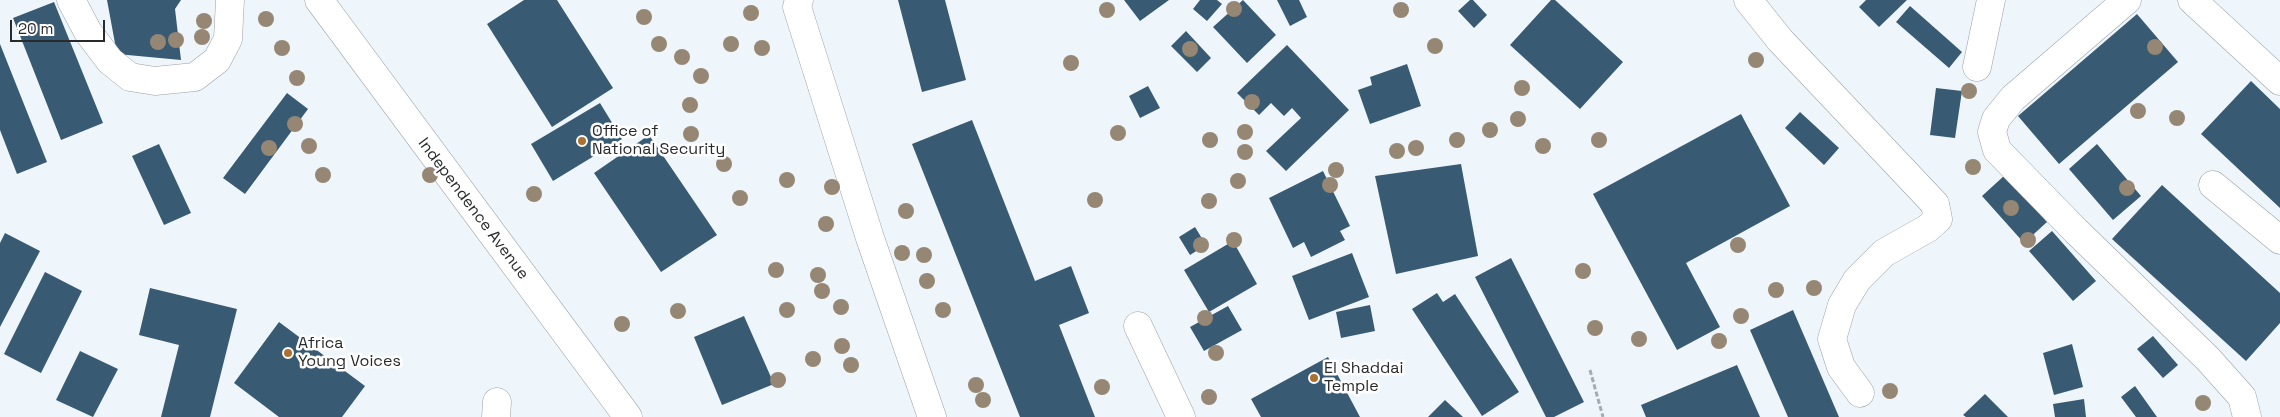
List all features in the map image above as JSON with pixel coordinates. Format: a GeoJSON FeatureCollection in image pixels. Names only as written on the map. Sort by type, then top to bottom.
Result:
{"type":"FeatureCollection","features":[{"type":"Feature","properties":{"kind":"street"},"geometry":{"type":"LineString","coordinates":[[70,0],[88,32],[110,60],[130,76],[155,81],[195,77],[217,60],[228,39],[230,0]]}},
{"type":"Feature","properties":{"kind":"street","name":"Independence Avenue"},"geometry":{"type":"LineString","coordinates":[[319,0],[628,417]]}},
{"type":"Feature","properties":{"kind":"street"},"geometry":{"type":"LineString","coordinates":[[799,0],[797,8],[870,238],[932,417]]}},
{"type":"Feature","properties":{"kind":"street"},"geometry":{"type":"LineString","coordinates":[[1748,0],[1780,40],[1934,204],[1938,219],[1928,228],[1884,253],[1857,280],[1842,305],[1832,339],[1841,367],[1860,393]]}},
{"type":"Feature","properties":{"kind":"street"},"geometry":{"type":"LineString","coordinates":[[1977,66],[1991,0]]}},
{"type":"Feature","properties":{"kind":"street"},"geometry":{"type":"LineString","coordinates":[[2127,0],[2013,98],[1996,119],[1992,132],[1997,150],[2076,231],[2208,359],[2242,397],[2247,417]]}},
{"type":"Feature","properties":{"kind":"street"},"geometry":{"type":"LineString","coordinates":[[2192,0],[2280,81]]}},
{"type":"Feature","properties":{"kind":"street"},"geometry":{"type":"LineString","coordinates":[[2213,184],[2280,240]]}},
{"type":"Feature","properties":{"kind":"street"},"geometry":{"type":"LineString","coordinates":[[1138,326],[1181,417]]}},
{"type":"Feature","properties":{"kind":"path"},"geometry":{"type":"LineString","coordinates":[[1590,370],[1603,417]]}},
{"type":"Feature","properties":{"kind":"building"},"geometry":{"type":"Polygon","coordinates":[[[107,0],[181,0],[175,9],[181,60],[117,54],[107,0]]]}},
{"type":"Feature","properties":{"kind":"building"},"geometry":{"type":"Polygon","coordinates":[[[524,0],[557,0],[613,88],[552,127],[487,24],[524,0]]]}},
{"type":"Feature","properties":{"kind":"building"},"geometry":{"type":"Polygon","coordinates":[[[898,0],[945,0],[966,80],[922,92],[898,0]]]}},
{"type":"Feature","properties":{"kind":"building"},"geometry":{"type":"Polygon","coordinates":[[[1124,0],[1169,0],[1140,21],[1124,0]]]}},
{"type":"Feature","properties":{"kind":"building"},"geometry":{"type":"Polygon","coordinates":[[[1200,0],[1217,0],[1222,4],[1207,21],[1193,9],[1200,0]]]}},
{"type":"Feature","properties":{"kind":"building"},"geometry":{"type":"Polygon","coordinates":[[[1243,0],[1276,35],[1247,63],[1213,27],[1243,0]]]}},
{"type":"Feature","properties":{"kind":"building"},"geometry":{"type":"Polygon","coordinates":[[[1277,0],[1299,0],[1307,17],[1290,26],[1277,0]]]}},
{"type":"Feature","properties":{"kind":"building"},"geometry":{"type":"Polygon","coordinates":[[[1470,0],[1473,0],[1487,15],[1474,28],[1458,11],[1470,0]]]}},
{"type":"Feature","properties":{"kind":"building"},"geometry":{"type":"Polygon","coordinates":[[[1551,0],[1555,0],[1623,62],[1580,109],[1510,45],[1551,0]]]}},
{"type":"Feature","properties":{"kind":"building"},"geometry":{"type":"Polygon","coordinates":[[[1866,0],[1907,0],[1879,27],[1859,7],[1866,0]]]}},
{"type":"Feature","properties":{"kind":"building"},"geometry":{"type":"Polygon","coordinates":[[[54,2],[103,123],[61,140],[13,18],[54,2]]]}},
{"type":"Feature","properties":{"kind":"building"},"geometry":{"type":"Polygon","coordinates":[[[1910,6],[1962,52],[1949,68],[1896,22],[1910,6]]]}},
{"type":"Feature","properties":{"kind":"building"},"geometry":{"type":"Polygon","coordinates":[[[2137,14],[2178,62],[2059,164],[2018,116],[2137,14]]]}},
{"type":"Feature","properties":{"kind":"building"},"geometry":{"type":"Polygon","coordinates":[[[1186,31],[1211,58],[1197,72],[1171,46],[1186,31]]]}},
{"type":"Feature","properties":{"kind":"building"},"geometry":{"type":"Polygon","coordinates":[[[0,44],[47,162],[17,174],[0,130],[0,44]]]}},
{"type":"Feature","properties":{"kind":"building"},"geometry":{"type":"Polygon","coordinates":[[[1287,45],[1349,110],[1286,171],[1266,151],[1301,118],[1292,108],[1284,116],[1271,103],[1259,115],[1237,93],[1287,45]]]}},
{"type":"Feature","properties":{"kind":"building"},"geometry":{"type":"Polygon","coordinates":[[[1407,64],[1421,106],[1370,124],[1358,90],[1372,85],[1370,77],[1407,64]]]}},
{"type":"Feature","properties":{"kind":"building"},"geometry":{"type":"Polygon","coordinates":[[[2251,81],[2280,109],[2280,208],[2201,134],[2251,81]]]}},
{"type":"Feature","properties":{"kind":"building"},"geometry":{"type":"Polygon","coordinates":[[[1148,86],[1160,108],[1140,118],[1129,96],[1148,86]]]}},
{"type":"Feature","properties":{"kind":"building"},"geometry":{"type":"Polygon","coordinates":[[[1936,88],[1962,91],[1955,138],[1930,135],[1936,88]]]}},
{"type":"Feature","properties":{"kind":"building"},"geometry":{"type":"Polygon","coordinates":[[[287,93],[308,109],[245,194],[223,178],[287,93]]]}},
{"type":"Feature","properties":{"kind":"building"},"geometry":{"type":"Polygon","coordinates":[[[600,103],[622,139],[553,181],[531,144],[600,103]]]}},
{"type":"Feature","properties":{"kind":"building"},"geometry":{"type":"Polygon","coordinates":[[[1800,112],[1839,148],[1824,165],[1785,128],[1800,112]]]}},
{"type":"Feature","properties":{"kind":"building"},"geometry":{"type":"Polygon","coordinates":[[[1741,114],[1790,206],[1686,263],[1720,327],[1677,350],[1593,194],[1741,114]]]}},
{"type":"Feature","properties":{"kind":"building"},"geometry":{"type":"Polygon","coordinates":[[[972,120],[1035,281],[1071,266],[1089,313],[1059,325],[1095,417],[1020,417],[912,144],[972,120]]]}},
{"type":"Feature","properties":{"kind":"building"},"geometry":{"type":"Polygon","coordinates":[[[649,135],[717,235],[661,272],[594,173],[649,135]]]}},
{"type":"Feature","properties":{"kind":"building"},"geometry":{"type":"Polygon","coordinates":[[[159,144],[191,213],[164,225],[132,156],[159,144]]]}},
{"type":"Feature","properties":{"kind":"building"},"geometry":{"type":"Polygon","coordinates":[[[2097,144],[2141,196],[2113,220],[2069,169],[2097,144]]]}},
{"type":"Feature","properties":{"kind":"building"},"geometry":{"type":"Polygon","coordinates":[[[1461,164],[1478,256],[1396,274],[1375,176],[1461,164]]]}},
{"type":"Feature","properties":{"kind":"building"},"geometry":{"type":"Polygon","coordinates":[[[1323,171],[1350,226],[1340,231],[1345,240],[1311,257],[1304,242],[1293,248],[1269,198],[1323,171]]]}},
{"type":"Feature","properties":{"kind":"building"},"geometry":{"type":"Polygon","coordinates":[[[2005,175],[2047,222],[2024,243],[1982,196],[2005,175]]]}},
{"type":"Feature","properties":{"kind":"building"},"geometry":{"type":"Polygon","coordinates":[[[2162,185],[2280,293],[2280,323],[2246,361],[2112,239],[2162,185]]]}},
{"type":"Feature","properties":{"kind":"building"},"geometry":{"type":"Polygon","coordinates":[[[1195,227],[1206,245],[1190,255],[1179,237],[1195,227]]]}},
{"type":"Feature","properties":{"kind":"building"},"geometry":{"type":"Polygon","coordinates":[[[2052,231],[2096,281],[2073,301],[2029,251],[2052,231]]]}},
{"type":"Feature","properties":{"kind":"building"},"geometry":{"type":"Polygon","coordinates":[[[5,233],[40,251],[0,327],[0,243],[5,233]]]}},
{"type":"Feature","properties":{"kind":"building"},"geometry":{"type":"Polygon","coordinates":[[[1233,241],[1257,284],[1209,312],[1184,270],[1233,241]]]}},
{"type":"Feature","properties":{"kind":"building"},"geometry":{"type":"Polygon","coordinates":[[[1352,253],[1369,297],[1309,320],[1292,276],[1352,253]]]}},
{"type":"Feature","properties":{"kind":"building"},"geometry":{"type":"Polygon","coordinates":[[[1511,258],[1584,402],[1554,417],[1546,417],[1475,277],[1511,258]]]}},
{"type":"Feature","properties":{"kind":"building"},"geometry":{"type":"Polygon","coordinates":[[[45,272],[82,291],[41,373],[4,354],[45,272]]]}},
{"type":"Feature","properties":{"kind":"building"},"geometry":{"type":"Polygon","coordinates":[[[150,288],[237,309],[210,417],[161,417],[179,345],[139,335],[150,288]]]}},
{"type":"Feature","properties":{"kind":"building"},"geometry":{"type":"Polygon","coordinates":[[[1437,293],[1443,302],[1455,294],[1519,392],[1482,416],[1412,309],[1437,293]]]}},
{"type":"Feature","properties":{"kind":"building"},"geometry":{"type":"Polygon","coordinates":[[[1370,305],[1375,331],[1341,338],[1336,312],[1370,305]]]}},
{"type":"Feature","properties":{"kind":"building"},"geometry":{"type":"Polygon","coordinates":[[[1228,306],[1242,330],[1204,351],[1190,327],[1228,306]]]}},
{"type":"Feature","properties":{"kind":"building"},"geometry":{"type":"Polygon","coordinates":[[[1793,310],[1839,417],[1788,417],[1750,330],[1793,310]]]}},
{"type":"Feature","properties":{"kind":"building"},"geometry":{"type":"Polygon","coordinates":[[[744,316],[774,384],[722,405],[694,337],[744,316]]]}},
{"type":"Feature","properties":{"kind":"building","name":"Africa Young Voices"},"geometry":{"type":"Polygon","coordinates":[[[279,322],[365,386],[342,417],[279,417],[234,383],[279,322]]]}},
{"type":"Feature","properties":{"kind":"building"},"geometry":{"type":"Polygon","coordinates":[[[2153,336],[2178,365],[2163,378],[2137,349],[2153,336]]]}},
{"type":"Feature","properties":{"kind":"building"},"geometry":{"type":"Polygon","coordinates":[[[2072,344],[2083,387],[2054,395],[2043,353],[2072,344]]]}},
{"type":"Feature","properties":{"kind":"building"},"geometry":{"type":"Polygon","coordinates":[[[80,351],[118,369],[93,417],[56,400],[80,351]]]}},
{"type":"Feature","properties":{"kind":"building","name":"El Shaddai Temple"},"geometry":{"type":"Polygon","coordinates":[[[1328,357],[1360,417],[1261,417],[1251,399],[1328,357]]]}},
{"type":"Feature","properties":{"kind":"building"},"geometry":{"type":"Polygon","coordinates":[[[1737,365],[1760,417],[1646,417],[1641,405],[1737,365]]]}},
{"type":"Feature","properties":{"kind":"building"},"geometry":{"type":"Polygon","coordinates":[[[2135,386],[2157,417],[2136,417],[2121,397],[2135,386]]]}},
{"type":"Feature","properties":{"kind":"building"},"geometry":{"type":"Polygon","coordinates":[[[1985,394],[2008,417],[1966,417],[1963,415],[1985,394]]]}},
{"type":"Feature","properties":{"kind":"building"},"geometry":{"type":"Polygon","coordinates":[[[2084,399],[2086,417],[2055,417],[2053,404],[2084,399]]]}},
{"type":"Feature","properties":{"kind":"building"},"geometry":{"type":"Polygon","coordinates":[[[1445,400],[1463,417],[1428,417],[1445,400]]]}},
{"type":"Feature","properties":{"kind":"place","name":"Office of National Security"},"geometry":{"type":"Point","coordinates":[582,141]}},
{"type":"Feature","properties":{"kind":"place","name":"Africa Young Voices"},"geometry":{"type":"Point","coordinates":[288,353]}},
{"type":"Feature","properties":{"kind":"place","name":"El Shaddai Temple"},"geometry":{"type":"Point","coordinates":[1314,378]}}]}
